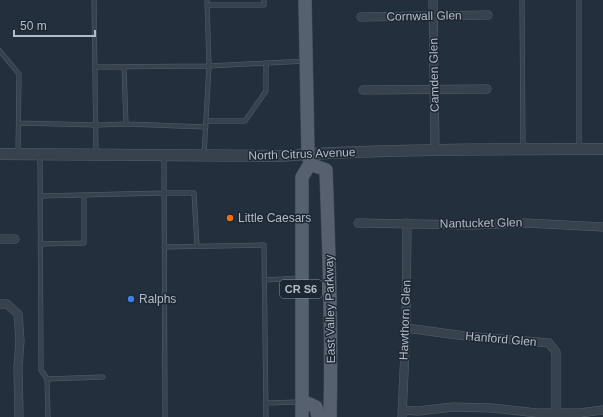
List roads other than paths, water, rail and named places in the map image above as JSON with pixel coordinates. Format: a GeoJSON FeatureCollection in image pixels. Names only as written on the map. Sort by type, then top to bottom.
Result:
{"type":"FeatureCollection","features":[{"type":"Feature","properties":{"kind":"main road","name":"CR S6"},"geometry":{"type":"LineString","coordinates":[[302,417],[302,177],[309,159],[305,61],[305,0]]}},
{"type":"Feature","properties":{"kind":"main road","name":"East Valley Parkway"},"geometry":{"type":"LineString","coordinates":[[309,159],[326,170],[330,277],[330,417]]}},
{"type":"Feature","properties":{"kind":"main road"},"geometry":{"type":"LineString","coordinates":[[302,402],[316,407],[318,417]]}},
{"type":"Feature","properties":{"kind":"street","name":"Camden Glen"},"geometry":{"type":"LineString","coordinates":[[433,0],[435,150]]}},
{"type":"Feature","properties":{"kind":"street","name":"Cornwall Glen"},"geometry":{"type":"LineString","coordinates":[[361,17],[488,15]]}},
{"type":"Feature","properties":{"kind":"street"},"geometry":{"type":"LineString","coordinates":[[363,90],[487,88]]}},
{"type":"Feature","properties":{"kind":"street","name":"North Citrus Avenue"},"geometry":{"type":"LineString","coordinates":[[0,154],[278,156],[309,159],[435,150],[603,149]]}},
{"type":"Feature","properties":{"kind":"street","name":"Nantucket Glen"},"geometry":{"type":"LineString","coordinates":[[358,223],[472,225],[526,223],[603,227]]}},
{"type":"Feature","properties":{"kind":"street","name":"Hawthorn Glen"},"geometry":{"type":"LineString","coordinates":[[402,413],[406,328],[407,223]]}},
{"type":"Feature","properties":{"kind":"street"},"geometry":{"type":"LineString","coordinates":[[0,239],[15,239]]}},
{"type":"Feature","properties":{"kind":"street"},"geometry":{"type":"LineString","coordinates":[[0,304],[7,304],[18,314],[20,341],[18,367],[19,417]]}},
{"type":"Feature","properties":{"kind":"street","name":"Hanford Glen"},"geometry":{"type":"LineString","coordinates":[[406,328],[465,336],[549,343],[556,352],[556,412]]}},
{"type":"Feature","properties":{"kind":"street"},"geometry":{"type":"LineString","coordinates":[[402,413],[453,407],[580,413],[603,410]]}},
{"type":"Feature","properties":{"kind":"lane"},"geometry":{"type":"LineString","coordinates":[[94,0],[97,125],[96,155]]}},
{"type":"Feature","properties":{"kind":"lane"},"geometry":{"type":"LineString","coordinates":[[204,155],[209,66],[207,0]]}},
{"type":"Feature","properties":{"kind":"lane"},"geometry":{"type":"LineString","coordinates":[[207,5],[264,4],[264,0]]}},
{"type":"Feature","properties":{"kind":"lane"},"geometry":{"type":"LineString","coordinates":[[522,0],[523,150]]}},
{"type":"Feature","properties":{"kind":"lane"},"geometry":{"type":"LineString","coordinates":[[579,0],[580,149]]}},
{"type":"Feature","properties":{"kind":"lane"},"geometry":{"type":"LineString","coordinates":[[0,52],[19,74],[18,154]]}},
{"type":"Feature","properties":{"kind":"lane"},"geometry":{"type":"LineString","coordinates":[[95,67],[209,66],[305,61]]}},
{"type":"Feature","properties":{"kind":"lane"},"geometry":{"type":"LineString","coordinates":[[206,121],[244,121],[266,92],[266,63]]}},
{"type":"Feature","properties":{"kind":"lane"},"geometry":{"type":"LineString","coordinates":[[124,67],[126,124]]}},
{"type":"Feature","properties":{"kind":"lane"},"geometry":{"type":"LineString","coordinates":[[18,123],[97,125],[126,124],[206,127]]}},
{"type":"Feature","properties":{"kind":"lane"},"geometry":{"type":"LineString","coordinates":[[40,155],[41,370],[47,379],[48,417]]}},
{"type":"Feature","properties":{"kind":"lane"},"geometry":{"type":"LineString","coordinates":[[164,155],[165,417]]}},
{"type":"Feature","properties":{"kind":"lane"},"geometry":{"type":"LineString","coordinates":[[40,196],[194,193],[197,246]]}},
{"type":"Feature","properties":{"kind":"lane"},"geometry":{"type":"LineString","coordinates":[[40,244],[84,243],[84,195]]}},
{"type":"Feature","properties":{"kind":"lane"},"geometry":{"type":"LineString","coordinates":[[164,247],[264,245],[266,417]]}},
{"type":"Feature","properties":{"kind":"lane"},"geometry":{"type":"LineString","coordinates":[[264,280],[301,278]]}},
{"type":"Feature","properties":{"kind":"lane"},"geometry":{"type":"LineString","coordinates":[[47,379],[103,378]]}},
{"type":"Feature","properties":{"kind":"lane"},"geometry":{"type":"LineString","coordinates":[[266,403],[302,402]]}},
{"type":"Feature","properties":{"kind":"place","name":"Little Caesars"},"geometry":{"type":"Point","coordinates":[230,218]}},
{"type":"Feature","properties":{"kind":"place","name":"Ralphs"},"geometry":{"type":"Point","coordinates":[131,299]}}]}
